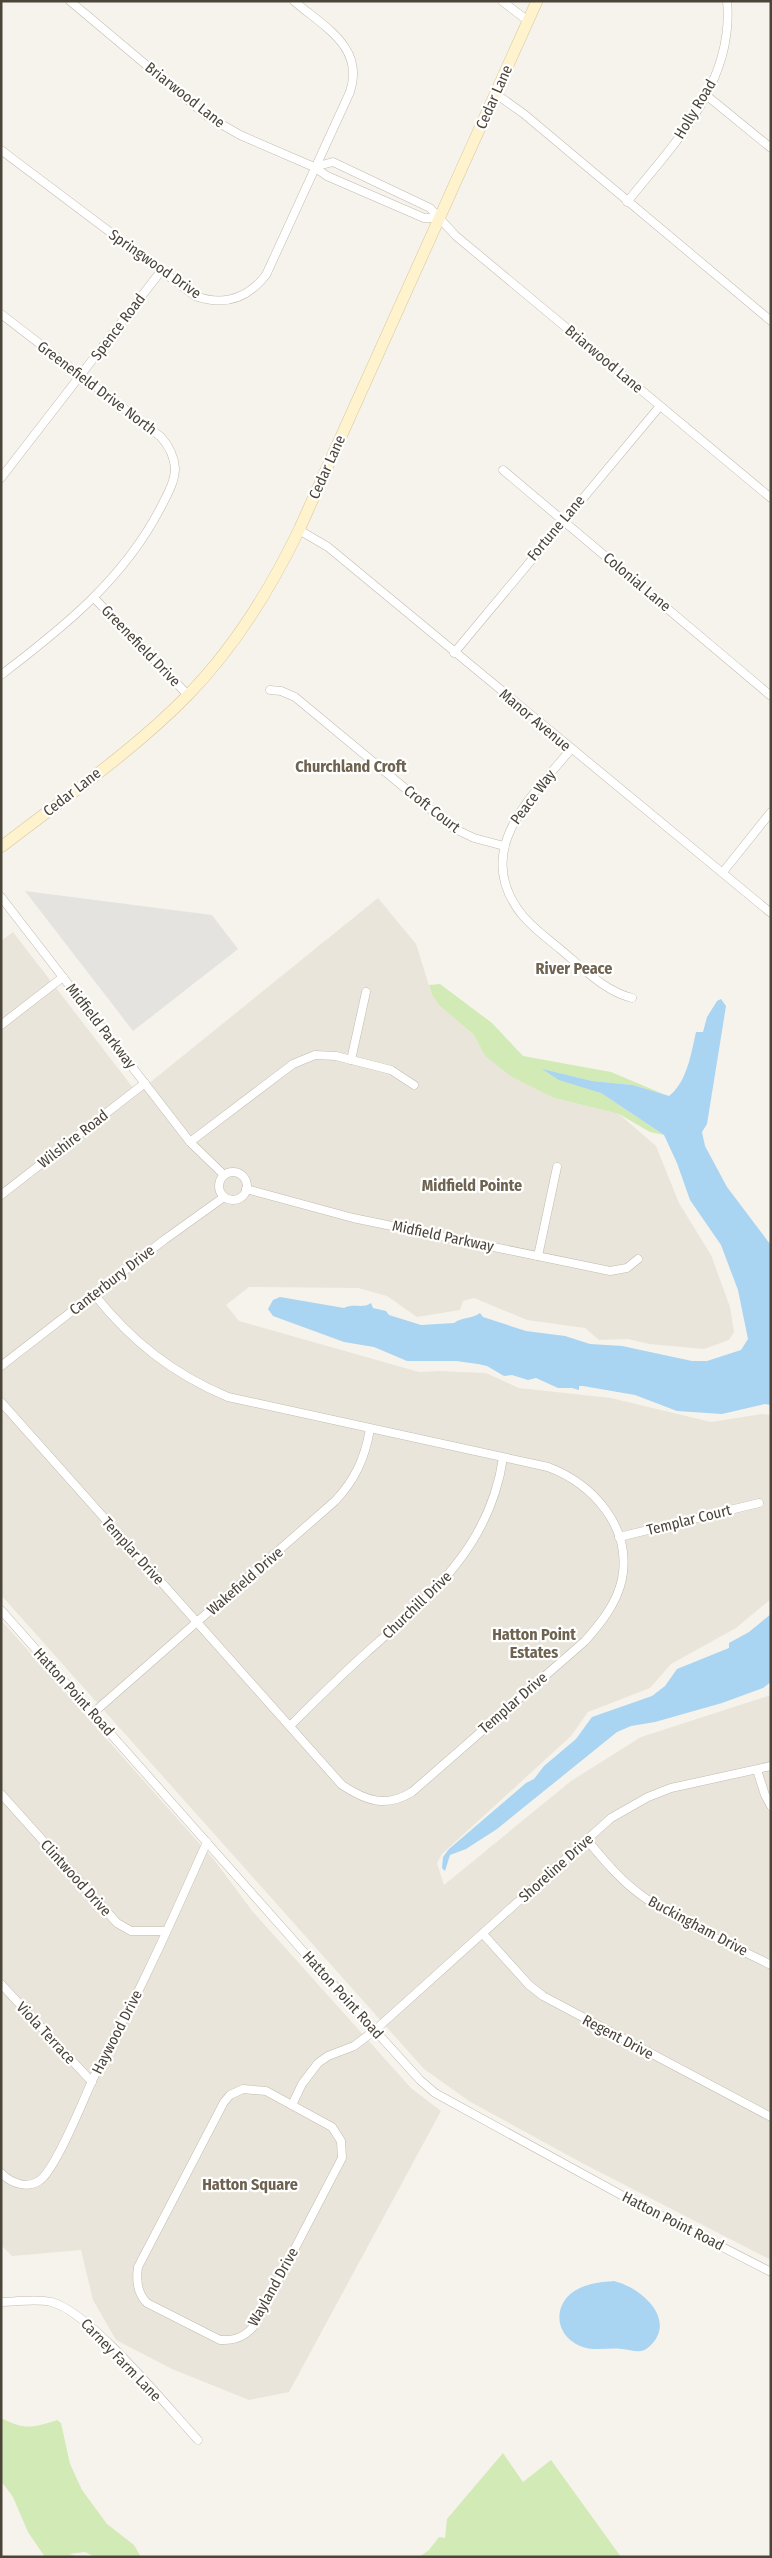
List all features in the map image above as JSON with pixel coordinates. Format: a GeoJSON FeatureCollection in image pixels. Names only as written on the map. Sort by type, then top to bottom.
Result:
{"type":"FeatureCollection","features":[{"type":"Feature","properties":{"kind":"main road","name":"Cedar Lane"},"geometry":{"type":"LineString","coordinates":[[1,848],[150,731],[188,695],[214,666],[258,607],[299,530],[537,1]]}},
{"type":"Feature","properties":{"kind":"street","name":"Briarwood Lane"},"geometry":{"type":"LineString","coordinates":[[70,1],[207,116],[240,135],[314,167],[326,176],[424,218],[440,218]]}},
{"type":"Feature","properties":{"kind":"street","name":"Springwood Drive"},"geometry":{"type":"LineString","coordinates":[[1,150],[195,296],[208,300],[230,300],[250,291],[266,275],[350,92],[355,75],[354,64],[343,43],[294,1]]}},
{"type":"Feature","properties":{"kind":"street"},"geometry":{"type":"LineString","coordinates":[[502,1],[528,22]]}},
{"type":"Feature","properties":{"kind":"street","name":"Holly Road"},"geometry":{"type":"LineString","coordinates":[[627,202],[680,138],[706,95],[726,47],[727,1]]}},
{"type":"Feature","properties":{"kind":"street"},"geometry":{"type":"LineString","coordinates":[[496,94],[524,114],[771,322]]}},
{"type":"Feature","properties":{"kind":"street"},"geometry":{"type":"LineString","coordinates":[[706,95],[771,148]]}},
{"type":"Feature","properties":{"kind":"street","name":"Briarwood Lane"},"geometry":{"type":"LineString","coordinates":[[314,167],[333,162],[430,208],[456,236],[771,498]]}},
{"type":"Feature","properties":{"kind":"street","name":"Spence Road"},"geometry":{"type":"LineString","coordinates":[[1,478],[161,271]]}},
{"type":"Feature","properties":{"kind":"street","name":"Greenefield Drive North"},"geometry":{"type":"LineString","coordinates":[[1,314],[162,437],[169,447],[175,466],[174,477],[167,496],[154,521],[114,576],[65,626],[1,675]]}},
{"type":"Feature","properties":{"kind":"street","name":"Fortune Lane"},"geometry":{"type":"LineString","coordinates":[[454,652],[660,406]]}},
{"type":"Feature","properties":{"kind":"street","name":"Colonial Lane"},"geometry":{"type":"LineString","coordinates":[[502,470],[771,696]]}},
{"type":"Feature","properties":{"kind":"street","name":"Manor Avenue"},"geometry":{"type":"LineString","coordinates":[[299,530],[328,547],[570,749],[771,913]]}},
{"type":"Feature","properties":{"kind":"street","name":"Greenefield Drive"},"geometry":{"type":"LineString","coordinates":[[94,598],[188,695]]}},
{"type":"Feature","properties":{"kind":"street","name":"Croft Court"},"geometry":{"type":"LineString","coordinates":[[270,690],[281,691],[295,697],[453,828],[474,838],[504,846]]}},
{"type":"Feature","properties":{"kind":"street","name":"Peace Way"},"geometry":{"type":"LineString","coordinates":[[570,749],[513,820],[504,846],[503,860],[506,885],[524,916],[605,986],[632,998]]}},
{"type":"Feature","properties":{"kind":"street"},"geometry":{"type":"LineString","coordinates":[[723,872],[771,812]]}},
{"type":"Feature","properties":{"kind":"street","name":"Midfield Parkway"},"geometry":{"type":"LineString","coordinates":[[1,897],[190,1142],[224,1175]]}},
{"type":"Feature","properties":{"kind":"street"},"geometry":{"type":"LineString","coordinates":[[1,1025],[63,977]]}},
{"type":"Feature","properties":{"kind":"street"},"geometry":{"type":"LineString","coordinates":[[351,1060],[366,992]]}},
{"type":"Feature","properties":{"kind":"street"},"geometry":{"type":"LineString","coordinates":[[190,1142],[299,1061],[327,1055],[390,1070],[414,1084]]}},
{"type":"Feature","properties":{"kind":"street","name":"Wilshire Road"},"geometry":{"type":"LineString","coordinates":[[1,1195],[145,1083]]}},
{"type":"Feature","properties":{"kind":"street"},"geometry":{"type":"LineString","coordinates":[[538,1256],[557,1168]]}},
{"type":"Feature","properties":{"kind":"street"},"geometry":{"type":"LineString","coordinates":[[232,1172],[240,1174],[246,1180],[246,1189],[242,1197],[233,1200],[224,1197],[219,1191],[219,1182],[224,1175],[232,1172]]}},
{"type":"Feature","properties":{"kind":"street","name":"Midfield Parkway"},"geometry":{"type":"LineString","coordinates":[[246,1189],[353,1218],[610,1271],[627,1268],[638,1259]]}},
{"type":"Feature","properties":{"kind":"street","name":"Canterbury Drive"},"geometry":{"type":"LineString","coordinates":[[1,1366],[164,1240],[224,1197]]}},
{"type":"Feature","properties":{"kind":"street","name":"Templar Drive"},"geometry":{"type":"LineString","coordinates":[[1,1402],[342,1786],[362,1798],[380,1802],[393,1801],[408,1795],[585,1641],[599,1626],[622,1580],[622,1552],[619,1537],[608,1513],[599,1501],[578,1481],[548,1467],[237,1401],[204,1388],[182,1376],[142,1346],[110,1314],[94,1294]]}},
{"type":"Feature","properties":{"kind":"street","name":"Wakefield Drive"},"geometry":{"type":"LineString","coordinates":[[93,1713],[346,1490],[362,1463],[370,1429]]}},
{"type":"Feature","properties":{"kind":"street","name":"Churchill Drive"},"geometry":{"type":"LineString","coordinates":[[290,1726],[418,1606],[460,1561],[482,1526],[491,1506],[500,1480],[503,1458]]}},
{"type":"Feature","properties":{"kind":"street","name":"Templar Court"},"geometry":{"type":"LineString","coordinates":[[619,1537],[759,1503]]}},
{"type":"Feature","properties":{"kind":"street","name":"Hatton Point Road"},"geometry":{"type":"LineString","coordinates":[[1,1610],[420,2080],[451,2103],[623,2196],[771,2272]]}},
{"type":"Feature","properties":{"kind":"street","name":"Shoreline Drive"},"geometry":{"type":"LineString","coordinates":[[375,2030],[611,1818],[648,1797],[671,1788],[771,1766]]}},
{"type":"Feature","properties":{"kind":"street"},"geometry":{"type":"LineString","coordinates":[[757,1770],[765,1795],[771,1806]]}},
{"type":"Feature","properties":{"kind":"street","name":"Clintwood Drive"},"geometry":{"type":"LineString","coordinates":[[1,1794],[116,1923],[131,1931],[166,1931]]}},
{"type":"Feature","properties":{"kind":"street","name":"Buckingham Drive"},"geometry":{"type":"LineString","coordinates":[[587,1840],[609,1866],[642,1895],[660,1907],[771,1965]]}},
{"type":"Feature","properties":{"kind":"street","name":"Haywood Drive"},"geometry":{"type":"LineString","coordinates":[[1,2174],[11,2181],[24,2185],[32,2184],[44,2177],[78,2115],[207,1842]]}},
{"type":"Feature","properties":{"kind":"street","name":"Regent Drive"},"geometry":{"type":"LineString","coordinates":[[483,1934],[529,1985],[559,2006],[771,2117]]}},
{"type":"Feature","properties":{"kind":"street","name":"Viola Terrace"},"geometry":{"type":"LineString","coordinates":[[1,1984],[92,2082]]}},
{"type":"Feature","properties":{"kind":"street"},"geometry":{"type":"LineString","coordinates":[[292,2105],[302,2084],[318,2063],[328,2056],[354,2046],[375,2030]]}},
{"type":"Feature","properties":{"kind":"street","name":"Wayland Drive"},"geometry":{"type":"LineString","coordinates":[[243,2089],[256,2089],[292,2105],[332,2127],[341,2141],[342,2158],[256,2323],[251,2330],[238,2339],[220,2340],[144,2301],[137,2285],[138,2267],[230,2095],[243,2089]]}},
{"type":"Feature","properties":{"kind":"street","name":"Carney Farm Lane"},"geometry":{"type":"LineString","coordinates":[[1,2302],[52,2302],[76,2314],[136,2372],[198,2440]]}},
{"type":"Feature","properties":{"kind":"shaded area"},"geometry":{"type":"Polygon","coordinates":[[[25,891],[212,915],[238,949],[133,1031],[25,891]]]}},
{"type":"Feature","properties":{"kind":"shaded area"},"geometry":{"type":"Polygon","coordinates":[[[378,898],[416,944],[432,995],[439,1005],[474,1035],[485,1056],[554,1098],[619,1114],[656,1146],[679,1203],[711,1255],[730,1307],[734,1332],[729,1340],[704,1349],[649,1344],[628,1339],[599,1340],[585,1328],[527,1320],[474,1298],[463,1301],[460,1310],[417,1317],[387,1296],[358,1288],[249,1287],[226,1305],[239,1321],[419,1372],[486,1373],[519,1388],[611,1398],[711,1422],[762,1414],[771,1415],[771,1599],[736,1628],[671,1664],[650,1688],[588,1712],[571,1736],[442,1854],[437,1863],[444,1885],[571,1781],[641,1737],[771,1695],[771,2260],[582,2163],[469,2101],[424,2069],[1,1595],[1,941],[13,932],[137,1093],[378,898]]]}},
{"type":"Feature","properties":{"kind":"shaded area"},"geometry":{"type":"Polygon","coordinates":[[[1,1620],[215,1861],[253,1912],[411,2088],[441,2111],[289,2392],[249,2400],[172,2369],[116,2340],[93,2300],[81,2250],[12,2256],[1,2245],[1,1620]]]}},
{"type":"Feature","properties":{"kind":"green space"},"geometry":{"type":"Polygon","coordinates":[[[440,984],[492,1023],[523,1056],[611,1072],[668,1096],[633,1085],[592,1081],[544,1070],[601,1093],[664,1135],[650,1132],[619,1114],[554,1098],[512,1077],[485,1056],[474,1035],[439,1005],[432,995],[429,985],[440,984]]]}},
{"type":"Feature","properties":{"kind":"green space"},"geometry":{"type":"Polygon","coordinates":[[[1,2418],[22,2426],[41,2425],[57,2420],[61,2423],[70,2464],[82,2490],[107,2524],[134,2545],[141,2557],[95,2557],[85,2552],[69,2554],[81,2557],[45,2557],[28,2532],[13,2497],[1,2481],[1,2418]]]}},
{"type":"Feature","properties":{"kind":"green space"},"geometry":{"type":"Polygon","coordinates":[[[503,2453],[523,2482],[551,2460],[621,2557],[419,2557],[429,2550],[439,2537],[445,2538],[447,2519],[503,2453]]]}},
{"type":"Feature","properties":{"kind":"water"},"geometry":{"type":"Polygon","coordinates":[[[721,999],[726,1006],[707,1124],[702,1132],[705,1146],[727,1187],[770,1244],[771,1405],[765,1404],[722,1414],[677,1411],[635,1395],[583,1386],[579,1386],[579,1390],[558,1388],[536,1378],[528,1380],[512,1375],[504,1376],[487,1366],[478,1364],[456,1361],[407,1361],[374,1347],[344,1342],[273,1316],[268,1309],[273,1300],[280,1297],[344,1308],[365,1306],[371,1303],[373,1308],[386,1311],[389,1315],[421,1325],[454,1323],[480,1313],[483,1317],[526,1331],[565,1336],[590,1344],[622,1346],[692,1361],[707,1361],[741,1350],[748,1339],[738,1290],[721,1245],[690,1200],[677,1163],[664,1135],[601,1093],[559,1080],[542,1069],[592,1081],[633,1085],[669,1096],[684,1075],[696,1032],[703,1032],[707,1017],[717,1001],[721,999]]]}},
{"type":"Feature","properties":{"kind":"water"},"geometry":{"type":"Polygon","coordinates":[[[771,1614],[771,1682],[763,1688],[722,1703],[655,1722],[631,1726],[617,1732],[497,1829],[466,1849],[450,1855],[445,1871],[442,1868],[443,1857],[449,1849],[526,1783],[534,1779],[544,1766],[576,1739],[592,1717],[652,1696],[665,1686],[677,1669],[729,1648],[729,1643],[749,1632],[771,1614]]]}},
{"type":"Feature","properties":{"kind":"water"},"geometry":{"type":"Polygon","coordinates":[[[614,2281],[635,2290],[644,2297],[658,2315],[660,2325],[658,2336],[647,2349],[637,2351],[585,2348],[571,2341],[564,2334],[559,2317],[565,2300],[571,2293],[588,2285],[614,2281]]]}},
{"type":"Feature","properties":{"kind":"district","name":"Churchland Croft"},"geometry":{"type":"Point","coordinates":[351,766]}},
{"type":"Feature","properties":{"kind":"district","name":"River Peace"},"geometry":{"type":"Point","coordinates":[574,968]}},
{"type":"Feature","properties":{"kind":"district","name":"Midfield Pointe"},"geometry":{"type":"Point","coordinates":[472,1185]}},
{"type":"Feature","properties":{"kind":"district","name":"Hatton Point Estates"},"geometry":{"type":"Point","coordinates":[534,1643]}},
{"type":"Feature","properties":{"kind":"district","name":"Hatton Square"},"geometry":{"type":"Point","coordinates":[250,2184]}}]}
